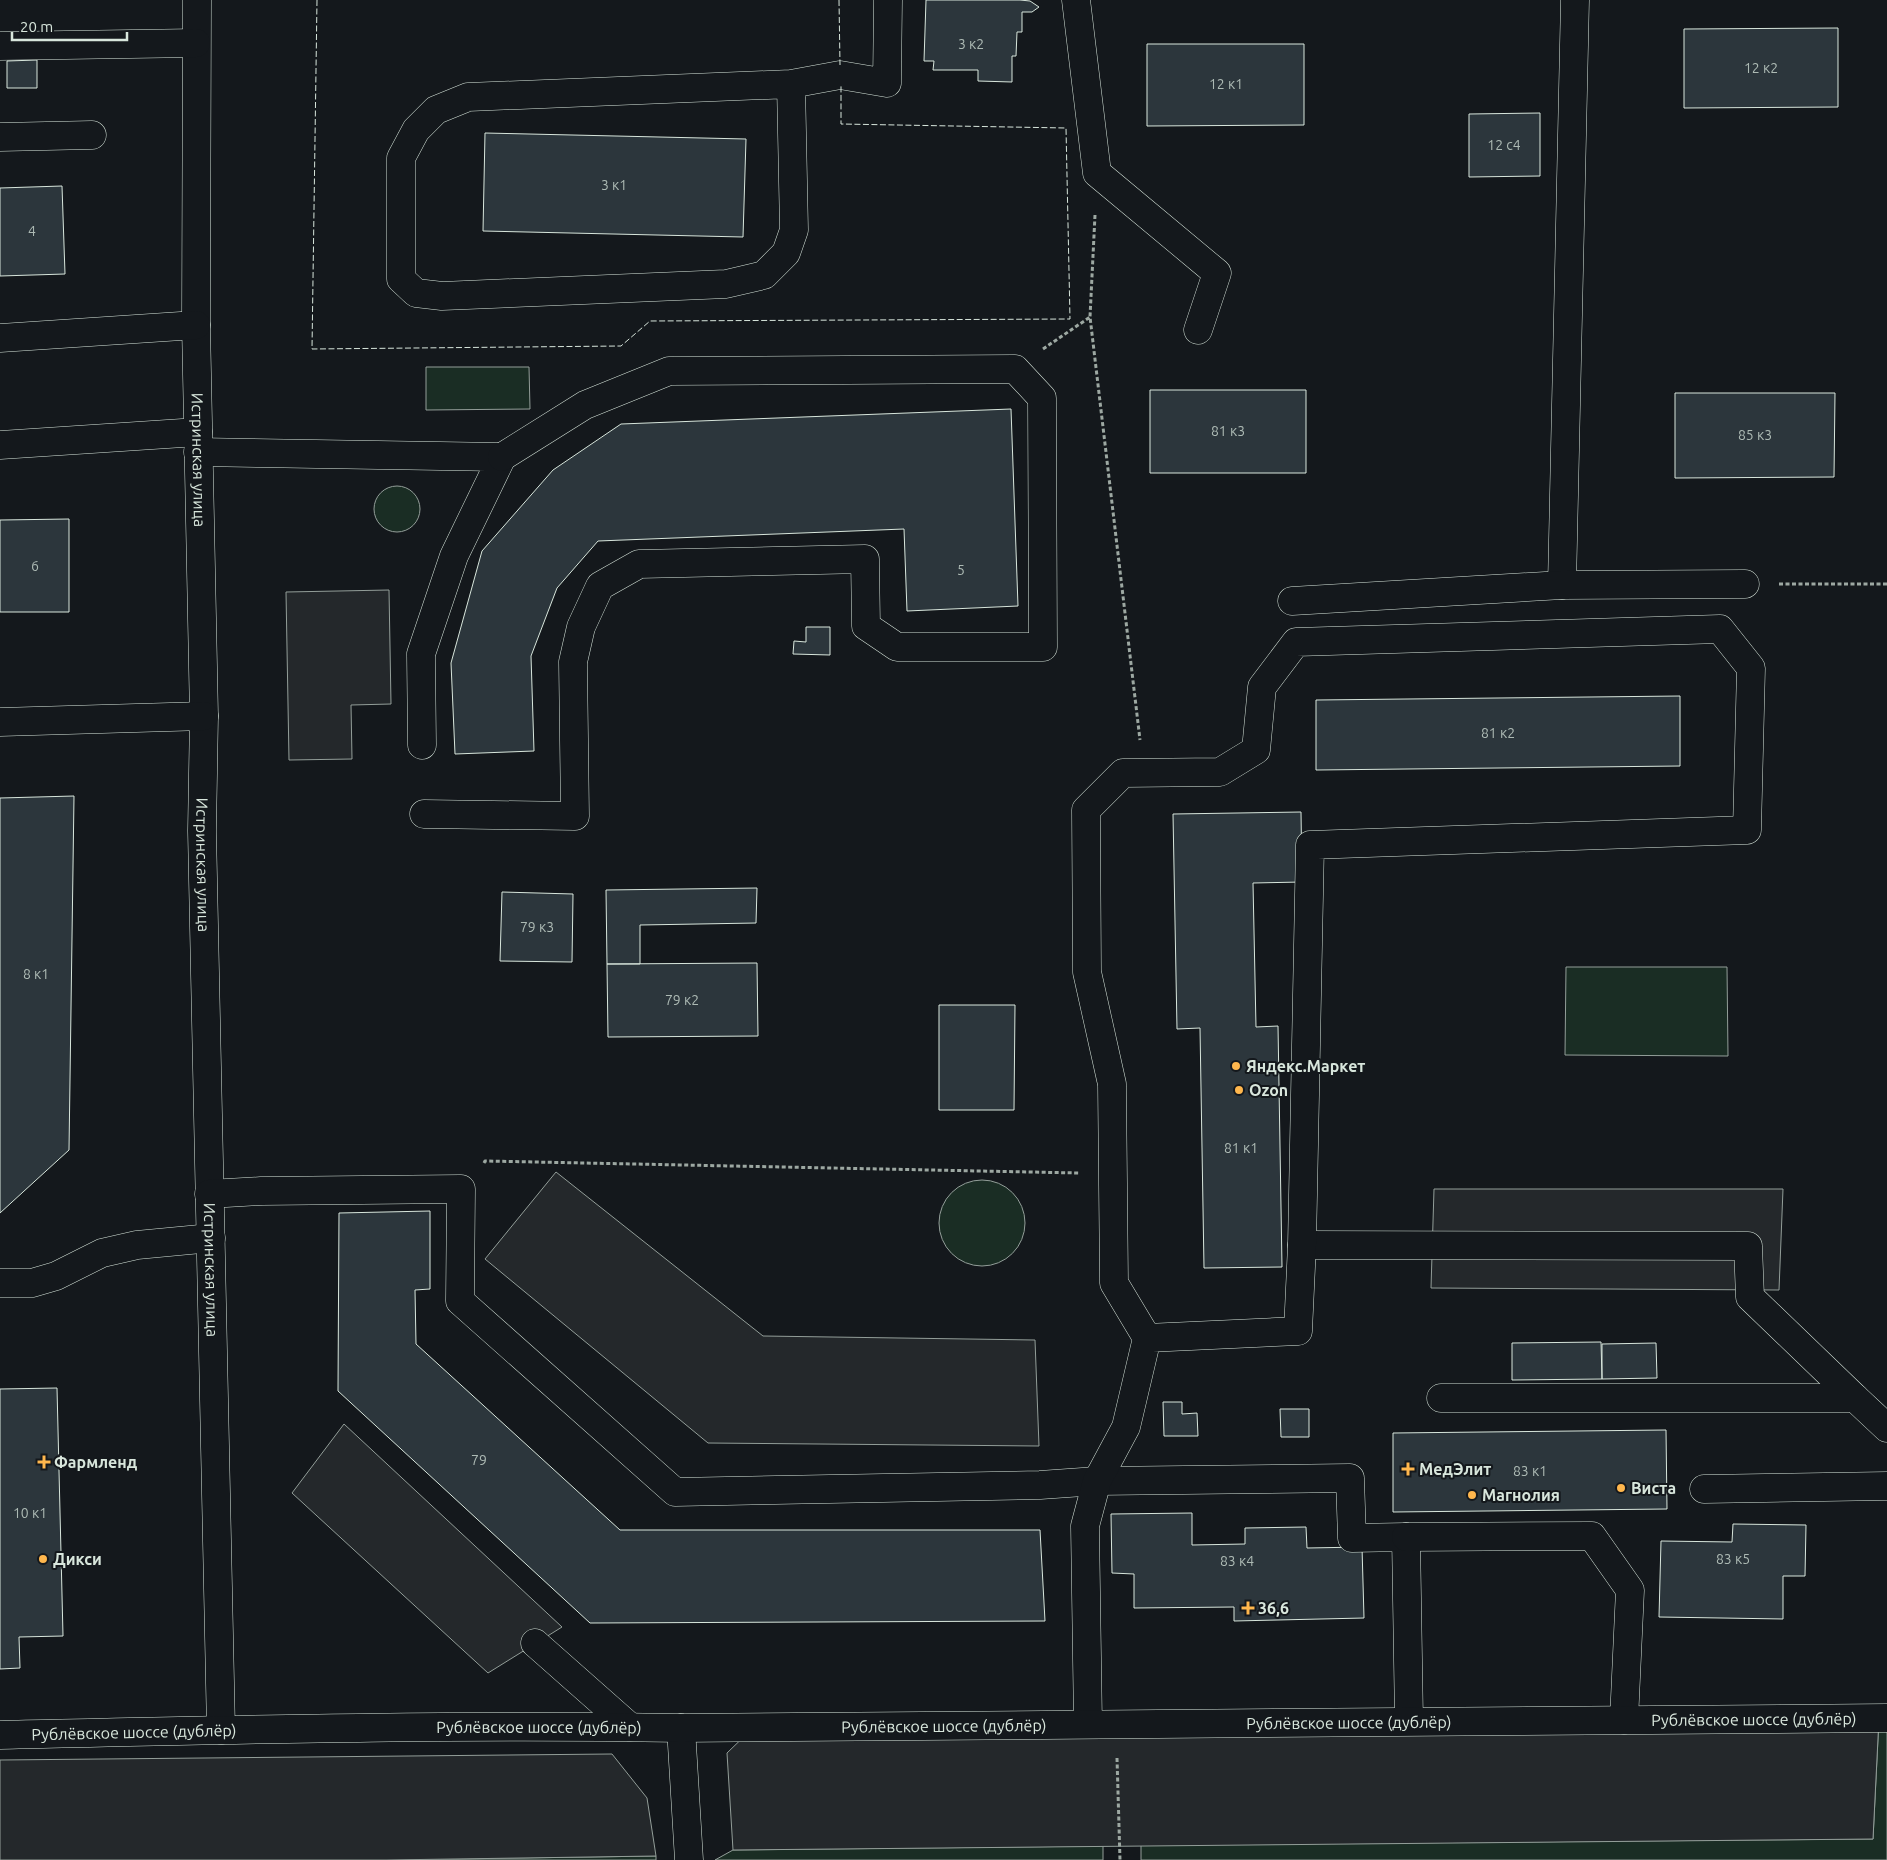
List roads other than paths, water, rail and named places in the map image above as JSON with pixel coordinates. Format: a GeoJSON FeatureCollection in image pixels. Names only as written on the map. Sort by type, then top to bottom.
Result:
{"type":"FeatureCollection","features":[{"type":"Feature","properties":{"kind":"street","name":"Истринская улица"},"geometry":{"type":"LineString","coordinates":[[197,0],[196,325],[204,716],[202,832],[221,1730]]}},
{"type":"Feature","properties":{"kind":"street"},"geometry":{"type":"LineString","coordinates":[[791,84],[794,230],[786,253],[764,275],[726,284],[442,296],[416,293],[401,279],[401,158],[416,130],[436,110],[468,97],[791,84],[840,75],[887,83],[888,0]]}},
{"type":"Feature","properties":{"kind":"street"},"geometry":{"type":"LineString","coordinates":[[1076,0],[1097,173],[1217,273],[1198,330]]}},
{"type":"Feature","properties":{"kind":"street"},"geometry":{"type":"LineString","coordinates":[[1562,585],[1575,0]]}},
{"type":"Feature","properties":{"kind":"street"},"geometry":{"type":"LineString","coordinates":[[0,46],[196,43]]}},
{"type":"Feature","properties":{"kind":"street"},"geometry":{"type":"LineString","coordinates":[[0,137],[92,135]]}},
{"type":"Feature","properties":{"kind":"street"},"geometry":{"type":"LineString","coordinates":[[0,338],[196,325]]}},
{"type":"Feature","properties":{"kind":"street"},"geometry":{"type":"LineString","coordinates":[[422,745],[421,654],[454,556],[502,457],[585,405],[669,371],[1015,369],[1042,398],[1043,647],[897,647],[866,626],[865,559],[639,564],[600,586],[581,627],[573,662],[575,816],[424,814]]}},
{"type":"Feature","properties":{"kind":"street"},"geometry":{"type":"LineString","coordinates":[[0,445],[198,442],[502,457]]}},
{"type":"Feature","properties":{"kind":"street"},"geometry":{"type":"LineString","coordinates":[[1292,601],[1562,585],[1746,584]]}},
{"type":"Feature","properties":{"kind":"street"},"geometry":{"type":"LineString","coordinates":[[1088,1724],[1085,1526],[1097,1481],[1126,1427],[1147,1338],[1114,1283],[1112,1084],[1086,972],[1086,810],[1123,773],[1220,772],[1256,750],[1262,687],[1296,642],[1720,629],[1751,668],[1747,830],[1310,845],[1302,1245],[1298,1330],[1147,1338]]}},
{"type":"Feature","properties":{"kind":"street"},"geometry":{"type":"LineString","coordinates":[[0,722],[204,716]]}},
{"type":"Feature","properties":{"kind":"street"},"geometry":{"type":"LineString","coordinates":[[209,1194],[261,1191],[461,1189],[460,1301],[675,1492],[1040,1485],[1097,1481],[1350,1478],[1352,1538],[1592,1536],[1630,1590],[1624,1720]]}},
{"type":"Feature","properties":{"kind":"street"},"geometry":{"type":"LineString","coordinates":[[0,1283],[32,1282],[56,1276],[102,1253],[137,1245],[211,1238]]}},
{"type":"Feature","properties":{"kind":"street"},"geometry":{"type":"LineString","coordinates":[[1302,1245],[1748,1246],[1750,1297],[1887,1428]]}},
{"type":"Feature","properties":{"kind":"street"},"geometry":{"type":"LineString","coordinates":[[1441,1398],[1855,1398]]}},
{"type":"Feature","properties":{"kind":"street"},"geometry":{"type":"LineString","coordinates":[[1704,1489],[1887,1486]]}},
{"type":"Feature","properties":{"kind":"street"},"geometry":{"type":"LineString","coordinates":[[1406,1537],[1409,1721]]}},
{"type":"Feature","properties":{"kind":"street"},"geometry":{"type":"LineString","coordinates":[[535,1643],[630,1727]]}},
{"type":"Feature","properties":{"kind":"street","name":"Рублёвское шоссе (дублёр)"},"geometry":{"type":"LineString","coordinates":[[0,1735],[221,1730],[1887,1718]]}},
{"type":"Feature","properties":{"kind":"street"},"geometry":{"type":"LineString","coordinates":[[681,1728],[689,1860]]}},
{"type":"Feature","properties":{"kind":"place","name":"Яндекс.Маркет"},"geometry":{"type":"Point","coordinates":[1236,1066]}},
{"type":"Feature","properties":{"kind":"place","name":"Ozon"},"geometry":{"type":"Point","coordinates":[1239,1090]}},
{"type":"Feature","properties":{"kind":"place","name":"Фармленд"},"geometry":{"type":"Point","coordinates":[44,1462]}},
{"type":"Feature","properties":{"kind":"place","name":"МедЭлит"},"geometry":{"type":"Point","coordinates":[1408,1469]}},
{"type":"Feature","properties":{"kind":"place","name":"Виста"},"geometry":{"type":"Point","coordinates":[1621,1488]}},
{"type":"Feature","properties":{"kind":"place","name":"Магнолия"},"geometry":{"type":"Point","coordinates":[1472,1495]}},
{"type":"Feature","properties":{"kind":"place","name":"Дикси"},"geometry":{"type":"Point","coordinates":[43,1559]}},
{"type":"Feature","properties":{"kind":"place","name":"36,6"},"geometry":{"type":"Point","coordinates":[1248,1608]}}]}
